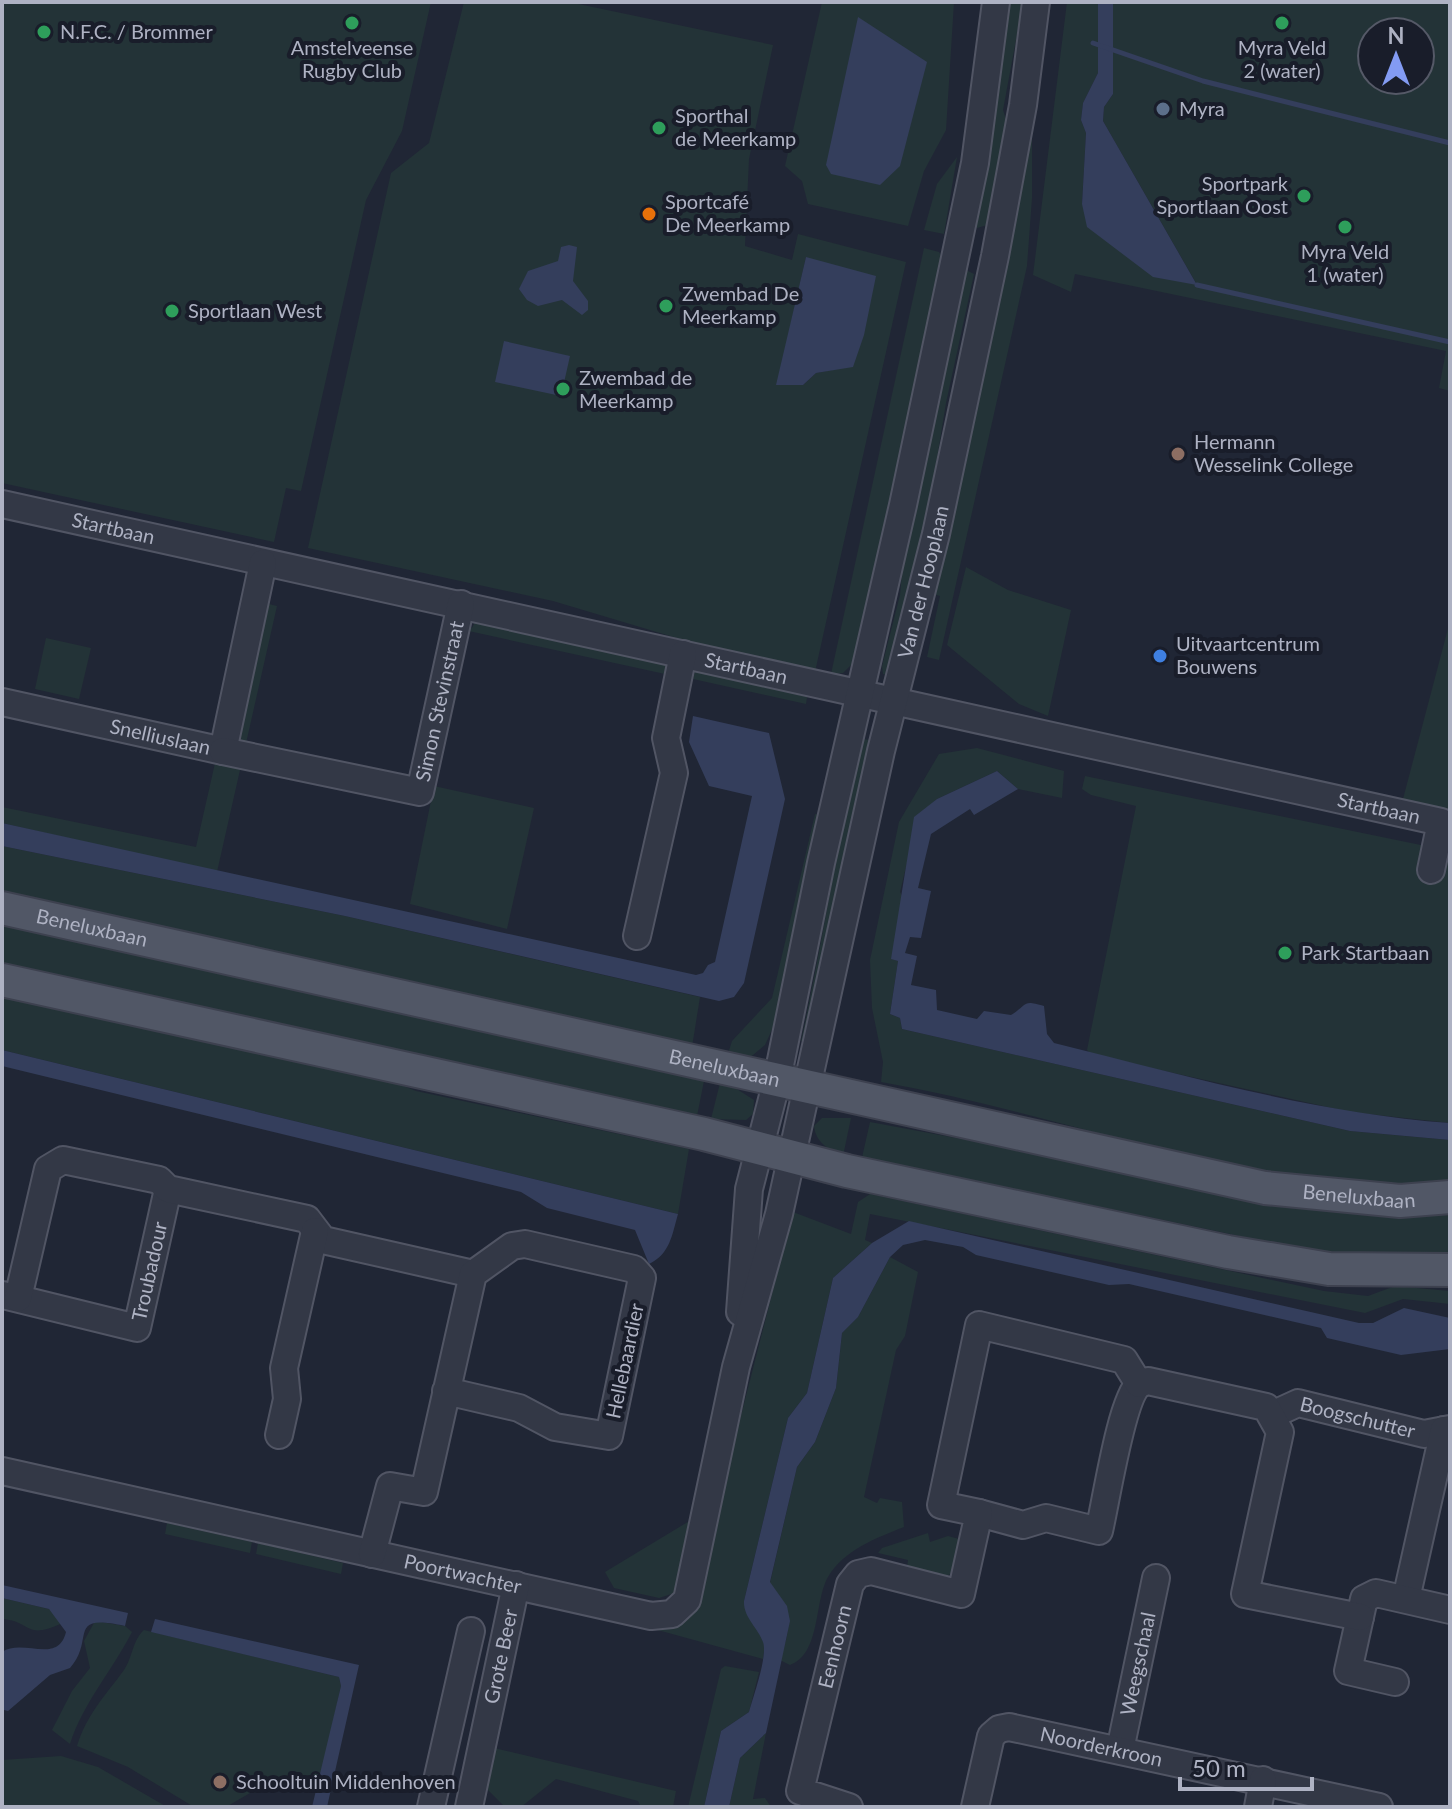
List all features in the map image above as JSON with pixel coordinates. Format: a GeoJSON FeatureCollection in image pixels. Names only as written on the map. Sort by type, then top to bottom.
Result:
{"type":"FeatureCollection","features":[{"type":"Feature","properties":{"kind":"main road","name":"Beneluxbaan"},"geometry":{"type":"LineString","coordinates":[[2,908],[1265,1188],[1400,1201],[1450,1197]]}},
{"type":"Feature","properties":{"kind":"main road"},"geometry":{"type":"LineString","coordinates":[[2,980],[757,1148],[790,1158],[1228,1252],[1329,1269],[1450,1270]]}},
{"type":"Feature","properties":{"kind":"street","name":"Van der Hooplaan"},"geometry":{"type":"LineString","coordinates":[[757,1148],[777,1080],[975,163],[996,2]]}},
{"type":"Feature","properties":{"kind":"street","name":"Van der Hooplaan"},"geometry":{"type":"LineString","coordinates":[[790,1158],[995,256],[1023,105],[1036,2]]}},
{"type":"Feature","properties":{"kind":"street","name":"Startbaan"},"geometry":{"type":"LineString","coordinates":[[2,504],[1441,822],[1431,870]]}},
{"type":"Feature","properties":{"kind":"street","name":"Snelliuslaan"},"geometry":{"type":"LineString","coordinates":[[2,702],[223,751],[263,563]]}},
{"type":"Feature","properties":{"kind":"street","name":"Simon Stevinstraat"},"geometry":{"type":"LineString","coordinates":[[223,751],[420,792],[461,604]]}},
{"type":"Feature","properties":{"kind":"street"},"geometry":{"type":"LineString","coordinates":[[637,936],[674,773],[666,738],[683,654]]}},
{"type":"Feature","properties":{"kind":"street","name":"Poortwachter"},"geometry":{"type":"LineString","coordinates":[[736,1367],[749,1189],[757,1148]]}},
{"type":"Feature","properties":{"kind":"street","name":"Poortwachter"},"geometry":{"type":"LineString","coordinates":[[2,1471],[651,1616],[672,1614],[683,1605],[690,1593],[736,1367],[779,1214],[790,1158]]}},
{"type":"Feature","properties":{"kind":"street","name":"Troubadour"},"geometry":{"type":"LineString","coordinates":[[168,1189],[137,1328],[10,1297],[48,1169],[63,1160],[159,1180],[168,1189],[307,1219],[323,1240],[473,1274]]}},
{"type":"Feature","properties":{"kind":"street"},"geometry":{"type":"LineString","coordinates":[[279,1435],[287,1399],[284,1368],[315,1231]]}},
{"type":"Feature","properties":{"kind":"street","name":"Hellebaardier"},"geometry":{"type":"LineString","coordinates":[[446,1391],[519,1408],[555,1427],[609,1436],[642,1278],[634,1269],[525,1244],[512,1246],[473,1274]]}},
{"type":"Feature","properties":{"kind":"street"},"geometry":{"type":"LineString","coordinates":[[372,1554],[390,1486],[424,1492],[473,1274]]}},
{"type":"Feature","properties":{"kind":"street"},"geometry":{"type":"LineString","coordinates":[[979,1325],[1124,1360],[1139,1384],[1132,1390],[1124,1417],[1099,1531],[1046,1518],[1023,1525],[941,1505],[979,1325]]}},
{"type":"Feature","properties":{"kind":"street","name":"Boogschutter"},"geometry":{"type":"LineString","coordinates":[[1139,1384],[1148,1381],[1266,1407],[1280,1432],[1245,1594],[1360,1617]]}},
{"type":"Feature","properties":{"kind":"street","name":"Boogschutter"},"geometry":{"type":"LineString","coordinates":[[1272,1415],[1298,1403],[1424,1434],[1447,1430],[1406,1599]]}},
{"type":"Feature","properties":{"kind":"street","name":"Eenhoorn"},"geometry":{"type":"LineString","coordinates":[[849,1807],[800,1791],[850,1584],[858,1574],[871,1571],[961,1594],[979,1513]]}},
{"type":"Feature","properties":{"kind":"street","name":"Weegschaal"},"geometry":{"type":"LineString","coordinates":[[1120,1750],[1156,1578]]}},
{"type":"Feature","properties":{"kind":"street","name":"Grote Beer"},"geometry":{"type":"LineString","coordinates":[[469,1807],[516,1585]]}},
{"type":"Feature","properties":{"kind":"street"},"geometry":{"type":"LineString","coordinates":[[1395,1682],[1348,1671],[1364,1599],[1376,1593],[1450,1610]]}},
{"type":"Feature","properties":{"kind":"street","name":"Grote Beer"},"geometry":{"type":"LineString","coordinates":[[431,1807],[471,1631]]}},
{"type":"Feature","properties":{"kind":"street","name":"Grote Beer"},"geometry":{"type":"LineString","coordinates":[[452,1719],[486,1729]]}},
{"type":"Feature","properties":{"kind":"street","name":"Noorderkroon"},"geometry":{"type":"LineString","coordinates":[[975,1807],[991,1736],[999,1729],[1009,1727],[1379,1807]]}},
{"type":"Feature","properties":{"kind":"street"},"geometry":{"type":"LineString","coordinates":[[1258,1807],[1263,1780]]}},
{"type":"Feature","properties":{"kind":"shaded area","name":"Sportlaan West"},"geometry":{"type":"Polygon","coordinates":[[[2,2],[431,2],[402,131],[366,200],[301,491],[286,488],[274,542],[2,483],[2,2]]]}},
{"type":"Feature","properties":{"kind":"shaded area","name":"Zwembad de Meerkamp"},"geometry":{"type":"Polygon","coordinates":[[[464,2],[569,2],[773,45],[749,159],[745,246],[792,260],[798,234],[906,262],[815,672],[727,653],[553,601],[308,548],[391,173],[429,143],[464,2]],[[806,257],[777,385],[803,385],[816,373],[853,366],[806,257]]]}},
{"type":"Feature","properties":{"kind":"shaded area"},"geometry":{"type":"Polygon","coordinates":[[[822,2],[954,2],[946,130],[924,171],[908,226],[808,204],[802,181],[785,166],[822,2]]]}},
{"type":"Feature","properties":{"kind":"shaded area"},"geometry":{"type":"Polygon","coordinates":[[[1001,2],[1023,2],[1003,110],[1009,129],[991,224],[977,228],[969,223],[1001,2]]]}},
{"type":"Feature","properties":{"kind":"shaded area","name":"Sportpark Sportlaan Oost"},"geometry":{"type":"Polygon","coordinates":[[[1067,2],[1098,2],[1098,73],[1083,103],[1081,120],[1086,133],[1082,204],[1196,283],[1103,121],[1104,107],[1113,94],[1113,2],[1450,2],[1450,391],[1439,388],[1446,351],[1075,274],[1071,292],[1033,275],[1067,2]]]}},
{"type":"Feature","properties":{"kind":"shaded area"},"geometry":{"type":"Polygon","coordinates":[[[1032,114],[1032,198],[1027,266],[939,660],[927,657],[940,596],[933,594],[1032,114]]]}},
{"type":"Feature","properties":{"kind":"shaded area"},"geometry":{"type":"Polygon","coordinates":[[[957,157],[944,234],[924,230],[937,184],[957,157]]]}},
{"type":"Feature","properties":{"kind":"shaded area"},"geometry":{"type":"Polygon","coordinates":[[[924,248],[939,252],[944,261],[859,657],[843,673],[831,674],[924,248]]]}},
{"type":"Feature","properties":{"kind":"shaded area"},"geometry":{"type":"Polygon","coordinates":[[[964,269],[974,274],[946,403],[927,520],[887,675],[883,674],[882,666],[900,595],[907,516],[964,269]]]}},
{"type":"Feature","properties":{"kind":"shaded area"},"geometry":{"type":"Polygon","coordinates":[[[966,567],[1008,590],[1071,610],[1048,716],[1019,704],[947,645],[966,567]]]}},
{"type":"Feature","properties":{"kind":"shaded area"},"geometry":{"type":"Polygon","coordinates":[[[252,600],[277,606],[217,872],[2,823],[2,807],[196,847],[252,600]]]}},
{"type":"Feature","properties":{"kind":"shaded area"},"geometry":{"type":"Polygon","coordinates":[[[1450,621],[1450,811],[1403,799],[1450,621]]]}},
{"type":"Feature","properties":{"kind":"shaded area"},"geometry":{"type":"Polygon","coordinates":[[[475,622],[667,665],[665,674],[464,630],[466,626],[472,628],[475,622]]]}},
{"type":"Feature","properties":{"kind":"shaded area"},"geometry":{"type":"Polygon","coordinates":[[[46,638],[91,648],[79,699],[35,689],[46,638]]]}},
{"type":"Feature","properties":{"kind":"shaded area"},"geometry":{"type":"Polygon","coordinates":[[[695,671],[807,697],[806,704],[693,679],[695,671]]]}},
{"type":"Feature","properties":{"kind":"shaded area"},"geometry":{"type":"Polygon","coordinates":[[[861,739],[871,740],[827,932],[811,1044],[801,1041],[861,739]]]}},
{"type":"Feature","properties":{"kind":"shaded area"},"geometry":{"type":"Polygon","coordinates":[[[977,748],[1064,771],[1062,798],[1018,789],[997,771],[937,799],[918,817],[900,892],[904,899],[892,959],[898,961],[890,1014],[900,1018],[902,1029],[1350,1131],[1450,1140],[1450,1184],[1355,1184],[1245,1169],[985,1104],[881,1082],[883,1062],[872,1008],[870,960],[899,822],[939,754],[977,748]]]}},
{"type":"Feature","properties":{"kind":"shaded area","name":"Park Startbaan"},"geometry":{"type":"Polygon","coordinates":[[[1085,776],[1450,851],[1450,1123],[1350,1112],[1092,1055],[1087,1050],[1136,806],[1091,795],[1082,789],[1085,776]]]}},
{"type":"Feature","properties":{"kind":"shaded area"},"geometry":{"type":"Polygon","coordinates":[[[434,786],[534,808],[507,929],[410,904],[434,786]]]}},
{"type":"Feature","properties":{"kind":"shaded area"},"geometry":{"type":"Polygon","coordinates":[[[815,814],[821,815],[775,1023],[765,1045],[747,1060],[726,1060],[732,1041],[772,998],[815,814]]]}},
{"type":"Feature","properties":{"kind":"shaded area"},"geometry":{"type":"Polygon","coordinates":[[[2,846],[345,916],[700,997],[692,1047],[2,899],[2,846]]]}},
{"type":"Feature","properties":{"kind":"shaded area"},"geometry":{"type":"Polygon","coordinates":[[[2,924],[705,1076],[697,1116],[2,972],[2,924]]]}},
{"type":"Feature","properties":{"kind":"shaded area"},"geometry":{"type":"Polygon","coordinates":[[[2,994],[379,1076],[416,1091],[689,1149],[678,1214],[2,1050],[2,994]]]}},
{"type":"Feature","properties":{"kind":"shaded area"},"geometry":{"type":"Polygon","coordinates":[[[721,1079],[754,1100],[753,1114],[746,1120],[711,1119],[721,1079]]]}},
{"type":"Feature","properties":{"kind":"shaded area"},"geometry":{"type":"Polygon","coordinates":[[[822,1118],[851,1118],[843,1156],[817,1137],[814,1126],[822,1118]]]}},
{"type":"Feature","properties":{"kind":"shaded area"},"geometry":{"type":"Polygon","coordinates":[[[870,1122],[1070,1159],[1450,1210],[1450,1255],[1321,1253],[1063,1199],[861,1162],[870,1122]]]}},
{"type":"Feature","properties":{"kind":"shaded area"},"geometry":{"type":"Polygon","coordinates":[[[870,1194],[1324,1291],[1368,1296],[1395,1286],[1450,1291],[1450,1304],[1403,1299],[1365,1313],[870,1214],[865,1240],[872,1243],[833,1278],[807,1393],[788,1418],[744,1601],[765,1644],[763,1659],[654,1629],[669,1629],[687,1620],[699,1596],[723,1486],[793,1212],[851,1234],[858,1202],[870,1194]]]}},
{"type":"Feature","properties":{"kind":"shaded area"},"geometry":{"type":"Polygon","coordinates":[[[890,1257],[918,1272],[905,1336],[896,1350],[864,1497],[877,1503],[880,1498],[902,1502],[904,1527],[862,1546],[835,1568],[824,1587],[807,1650],[790,1665],[780,1660],[787,1637],[788,1619],[783,1603],[770,1583],[797,1467],[815,1442],[836,1388],[842,1333],[858,1317],[890,1257]]]}},
{"type":"Feature","properties":{"kind":"shaded area"},"geometry":{"type":"Polygon","coordinates":[[[691,1520],[681,1591],[659,1598],[614,1588],[605,1572],[691,1520]]]}},
{"type":"Feature","properties":{"kind":"shaded area"},"geometry":{"type":"Polygon","coordinates":[[[167,1523],[252,1542],[250,1553],[165,1534],[167,1523]]]}},
{"type":"Feature","properties":{"kind":"shaded area"},"geometry":{"type":"Polygon","coordinates":[[[928,1533],[930,1542],[948,1536],[963,1540],[955,1571],[940,1580],[906,1573],[908,1560],[878,1553],[882,1548],[928,1533]]]}},
{"type":"Feature","properties":{"kind":"shaded area"},"geometry":{"type":"Polygon","coordinates":[[[258,1543],[343,1563],[341,1574],[256,1554],[258,1543]]]}},
{"type":"Feature","properties":{"kind":"shaded area"},"geometry":{"type":"Polygon","coordinates":[[[2,1598],[49,1609],[62,1623],[35,1630],[2,1619],[2,1598]]]}},
{"type":"Feature","properties":{"kind":"shaded area"},"geometry":{"type":"Polygon","coordinates":[[[95,1621],[125,1626],[132,1632],[82,1715],[70,1744],[52,1730],[72,1691],[90,1668],[84,1641],[95,1621]]]}},
{"type":"Feature","properties":{"kind":"shaded area"},"geometry":{"type":"Polygon","coordinates":[[[144,1630],[339,1677],[341,1686],[319,1785],[250,1793],[226,1807],[194,1807],[128,1767],[77,1746],[91,1715],[124,1670],[144,1630]]]}},
{"type":"Feature","properties":{"kind":"shaded area"},"geometry":{"type":"Polygon","coordinates":[[[725,1666],[759,1672],[749,1712],[721,1731],[704,1807],[688,1807],[721,1669],[725,1666]]]}},
{"type":"Feature","properties":{"kind":"shaded area"},"geometry":{"type":"Polygon","coordinates":[[[766,1733],[753,1799],[765,1798],[771,1807],[729,1807],[740,1758],[766,1733]]]}},
{"type":"Feature","properties":{"kind":"shaded area"},"geometry":{"type":"Polygon","coordinates":[[[494,1748],[676,1791],[673,1807],[641,1807],[638,1801],[556,1779],[521,1807],[505,1807],[484,1786],[494,1748]]]}},
{"type":"Feature","properties":{"kind":"shaded area"},"geometry":{"type":"Polygon","coordinates":[[[61,1756],[98,1767],[167,1807],[2,1807],[2,1760],[61,1756]]]}},
{"type":"Feature","properties":{"kind":"water"},"geometry":{"type":"Polygon","coordinates":[[[1098,2],[1113,2],[1113,94],[1104,107],[1103,121],[1197,285],[1153,277],[1087,227],[1082,204],[1086,133],[1081,120],[1083,103],[1098,73],[1098,2]]]}},
{"type":"Feature","properties":{"kind":"water"},"geometry":{"type":"Polygon","coordinates":[[[858,17],[927,62],[900,166],[880,185],[831,174],[826,165],[858,17]]]}},
{"type":"Feature","properties":{"kind":"water"},"geometry":{"type":"Polygon","coordinates":[[[561,247],[577,247],[573,281],[588,301],[588,310],[582,315],[562,300],[538,306],[527,300],[519,289],[528,271],[558,261],[561,247]]]}},
{"type":"Feature","properties":{"kind":"water"},"geometry":{"type":"Polygon","coordinates":[[[806,257],[876,276],[864,335],[853,367],[816,373],[803,385],[776,385],[806,257]]]}},
{"type":"Feature","properties":{"kind":"water"},"geometry":{"type":"Polygon","coordinates":[[[504,341],[570,356],[561,396],[495,382],[504,341]]]}},
{"type":"Feature","properties":{"kind":"water"},"geometry":{"type":"Polygon","coordinates":[[[693,716],[769,733],[785,799],[744,983],[734,997],[719,1001],[345,916],[2,846],[2,823],[696,975],[715,962],[752,796],[709,786],[689,742],[693,716]]]}},
{"type":"Feature","properties":{"kind":"water"},"geometry":{"type":"Polygon","coordinates":[[[997,771],[1018,789],[974,815],[970,809],[931,834],[918,888],[931,891],[921,938],[910,937],[905,953],[917,956],[911,985],[936,990],[937,1010],[977,1019],[984,1011],[1011,1015],[1025,1004],[1037,1004],[1044,1006],[1047,1034],[1054,1043],[1299,1102],[1450,1123],[1450,1140],[1350,1131],[902,1029],[900,1018],[890,1014],[898,961],[891,959],[914,817],[937,799],[997,771]]]}},
{"type":"Feature","properties":{"kind":"water"},"geometry":{"type":"Polygon","coordinates":[[[2,1050],[678,1214],[666,1249],[649,1264],[635,1230],[547,1208],[521,1192],[2,1066],[2,1050]]]}},
{"type":"Feature","properties":{"kind":"water"},"geometry":{"type":"Polygon","coordinates":[[[909,1221],[1359,1323],[1373,1323],[1404,1308],[1450,1318],[1450,1349],[1401,1355],[1327,1338],[1321,1328],[1129,1284],[1109,1285],[976,1255],[963,1247],[925,1240],[903,1245],[890,1257],[858,1317],[842,1333],[836,1388],[815,1442],[797,1467],[770,1582],[787,1606],[790,1621],[766,1733],[740,1758],[729,1807],[704,1807],[721,1731],[749,1712],[759,1677],[763,1642],[746,1612],[744,1601],[788,1418],[807,1393],[833,1278],[872,1243],[909,1221]]]}},
{"type":"Feature","properties":{"kind":"water"},"geometry":{"type":"Polygon","coordinates":[[[2,1585],[128,1613],[125,1626],[95,1623],[88,1626],[70,1668],[50,1675],[8,1711],[4,1710],[2,1652],[10,1648],[56,1647],[66,1632],[49,1609],[2,1598],[2,1585]]]}},
{"type":"Feature","properties":{"kind":"water"},"geometry":{"type":"Polygon","coordinates":[[[155,1619],[359,1665],[327,1807],[312,1807],[341,1686],[339,1677],[151,1632],[155,1619]]]}},
{"type":"Feature","properties":{"kind":"waterway"},"geometry":{"type":"LineString","coordinates":[[1093,43],[1203,81],[1450,143]]}},
{"type":"Feature","properties":{"kind":"waterway"},"geometry":{"type":"LineString","coordinates":[[1197,285],[1450,342]]}},
{"type":"Feature","properties":{"kind":"place","name":"Amstelveense Rugby Club"},"geometry":{"type":"Point","coordinates":[352,23]}},
{"type":"Feature","properties":{"kind":"place","name":"Myra Veld 2 (water)"},"geometry":{"type":"Point","coordinates":[1282,23]}},
{"type":"Feature","properties":{"kind":"place","name":"N.F.C. / Brommer"},"geometry":{"type":"Point","coordinates":[44,32]}},
{"type":"Feature","properties":{"kind":"place","name":"Myra"},"geometry":{"type":"Point","coordinates":[1163,109]}},
{"type":"Feature","properties":{"kind":"place","name":"Sporthal de Meerkamp"},"geometry":{"type":"Point","coordinates":[659,128]}},
{"type":"Feature","properties":{"kind":"place","name":"Sportpark Sportlaan Oost"},"geometry":{"type":"Point","coordinates":[1304,196]}},
{"type":"Feature","properties":{"kind":"place","name":"Sportcafé De Meerkamp"},"geometry":{"type":"Point","coordinates":[649,214]}},
{"type":"Feature","properties":{"kind":"place","name":"Myra Veld 1 (water)"},"geometry":{"type":"Point","coordinates":[1345,227]}},
{"type":"Feature","properties":{"kind":"place","name":"Zwembad De Meerkamp"},"geometry":{"type":"Point","coordinates":[666,306]}},
{"type":"Feature","properties":{"kind":"place","name":"Sportlaan West"},"geometry":{"type":"Point","coordinates":[172,311]}},
{"type":"Feature","properties":{"kind":"place","name":"Zwembad de Meerkamp"},"geometry":{"type":"Point","coordinates":[563,389]}},
{"type":"Feature","properties":{"kind":"place","name":"Hermann Wesselink College"},"geometry":{"type":"Point","coordinates":[1178,454]}},
{"type":"Feature","properties":{"kind":"place","name":"Uitvaartcentrum Bouwens"},"geometry":{"type":"Point","coordinates":[1160,656]}},
{"type":"Feature","properties":{"kind":"place","name":"Park Startbaan"},"geometry":{"type":"Point","coordinates":[1285,953]}},
{"type":"Feature","properties":{"kind":"place","name":"Schooltuin Middenhoven"},"geometry":{"type":"Point","coordinates":[220,1782]}}]}
